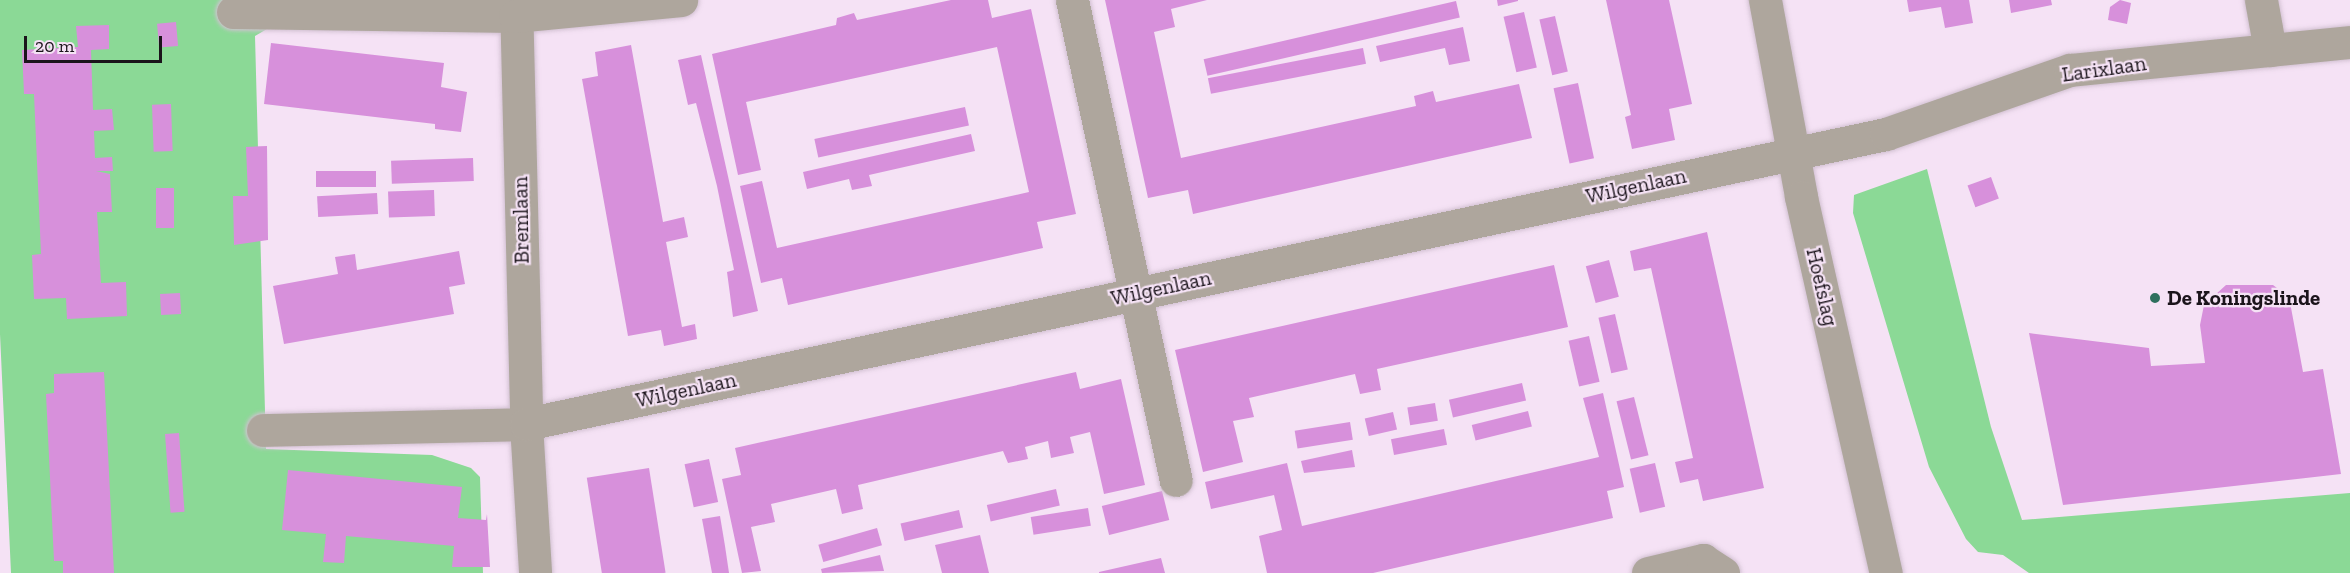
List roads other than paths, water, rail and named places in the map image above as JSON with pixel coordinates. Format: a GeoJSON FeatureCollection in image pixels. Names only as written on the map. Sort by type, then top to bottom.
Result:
{"type":"FeatureCollection","features":[{"type":"Feature","properties":{"kind":"street"},"geometry":{"type":"LineString","coordinates":[[233,12],[516,8],[681,0]]}},
{"type":"Feature","properties":{"kind":"street"},"geometry":{"type":"LineString","coordinates":[[1072,0],[1176,480]]}},
{"type":"Feature","properties":{"kind":"street","name":"Hoefslag"},"geometry":{"type":"LineString","coordinates":[[1765,0],[1796,152],[1801,197],[1886,573]]}},
{"type":"Feature","properties":{"kind":"street"},"geometry":{"type":"LineString","coordinates":[[2261,0],[2270,50]]}},
{"type":"Feature","properties":{"kind":"street","name":"Bremlaan"},"geometry":{"type":"LineString","coordinates":[[516,8],[526,424],[535,573]]}},
{"type":"Feature","properties":{"kind":"street","name":"Larixlaan"},"geometry":{"type":"LineString","coordinates":[[1796,152],[1886,134],[2070,70],[2350,42]]}},
{"type":"Feature","properties":{"kind":"street","name":"Wilgenlaan"},"geometry":{"type":"LineString","coordinates":[[526,424],[1796,152]]}},
{"type":"Feature","properties":{"kind":"street"},"geometry":{"type":"LineString","coordinates":[[263,430],[526,424]]}},
{"type":"Feature","properties":{"kind":"street"},"geometry":{"type":"LineString","coordinates":[[1648,573],[1703,560],[1724,573]]}},
{"type":"Feature","properties":{"kind":"place","name":"De Koningslinde"},"geometry":{"type":"Point","coordinates":[2155,298]}}]}
